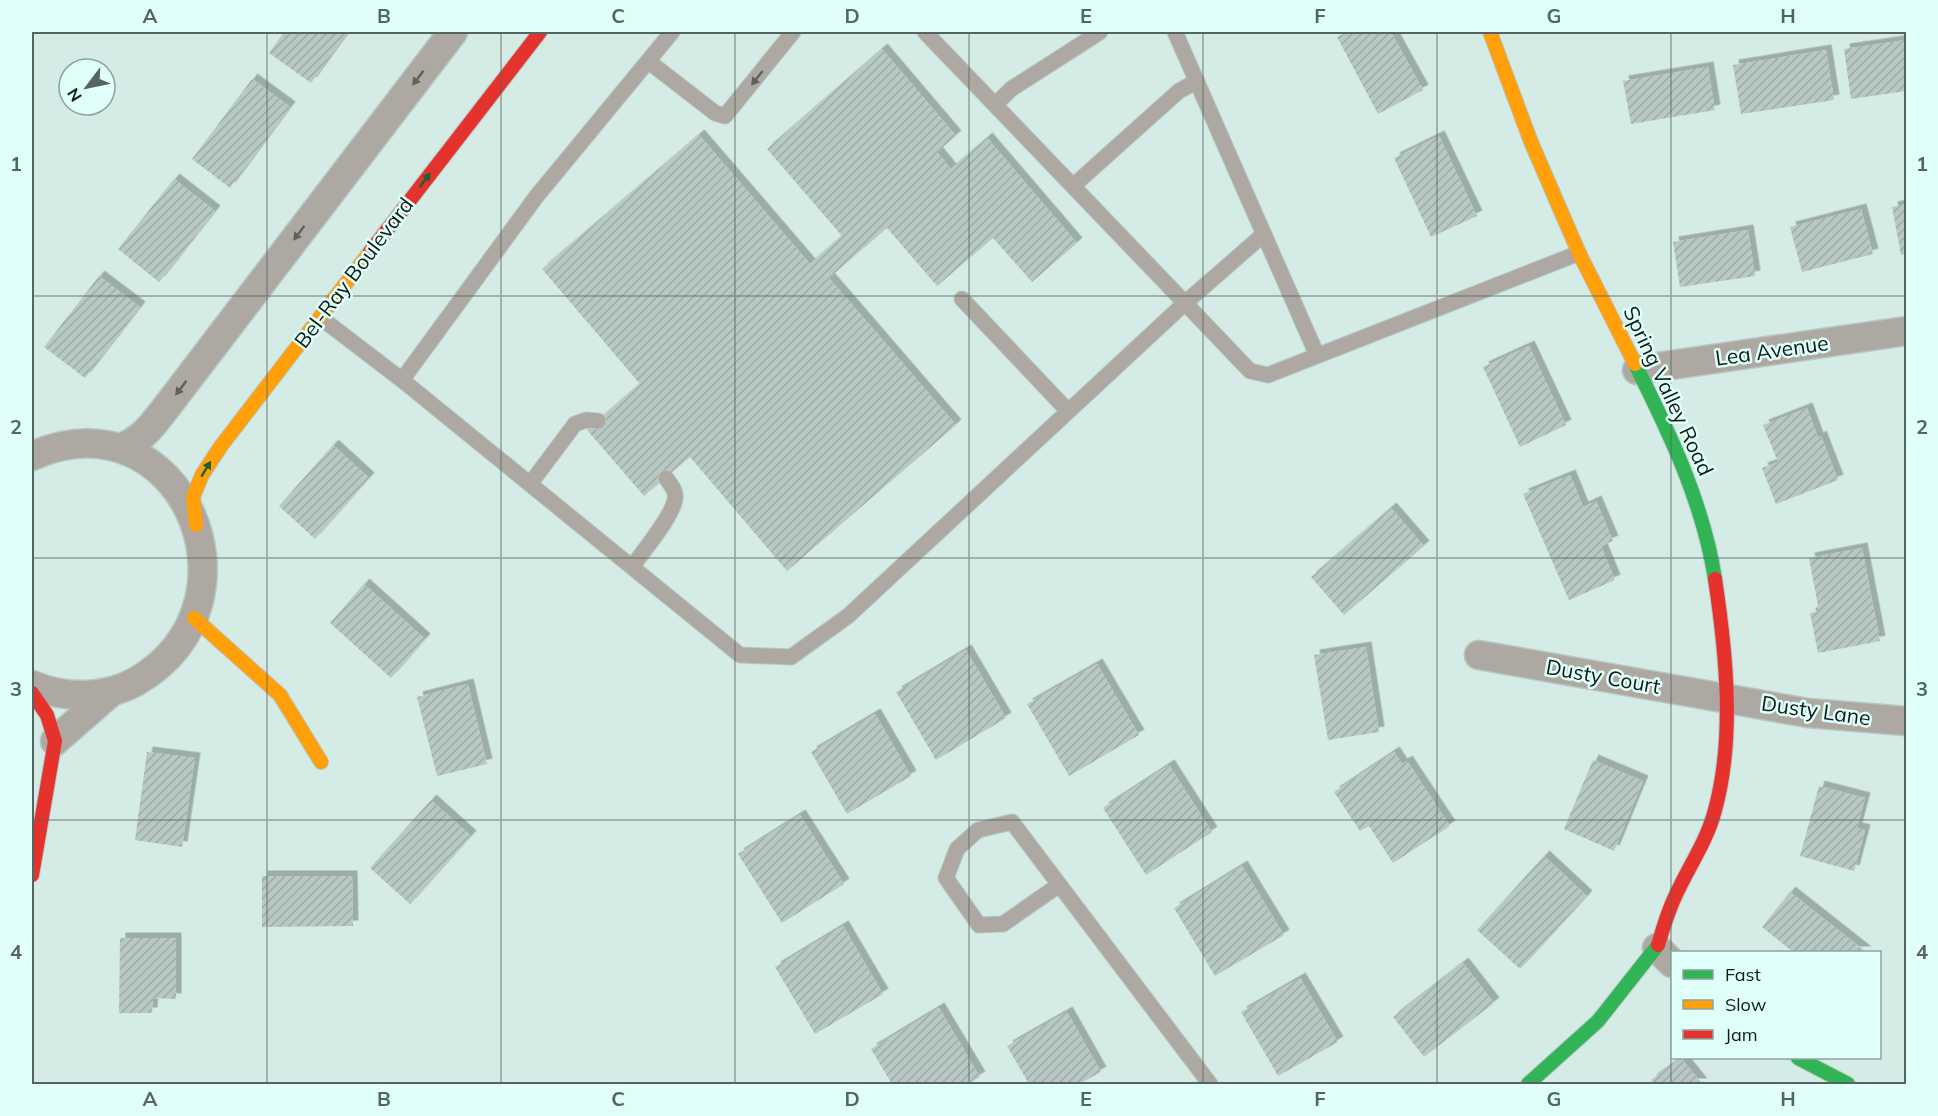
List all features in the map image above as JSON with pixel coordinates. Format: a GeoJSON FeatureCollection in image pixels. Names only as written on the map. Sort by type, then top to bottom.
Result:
{"type":"FeatureCollection","features":[{"type":"Feature","properties":{"kind":"street"},"geometry":{"type":"LineString","coordinates":[[120,448],[134,443],[145,434],[453,32]]}},
{"type":"Feature","properties":{"kind":"street","name":"Bel-Ray Boulevard"},"geometry":{"type":"LineString","coordinates":[[32,685],[47,691],[79,696],[111,692],[128,686],[156,670],[179,645],[194,618],[202,591],[203,556],[193,497],[202,475],[221,446],[540,32]]}},
{"type":"Feature","properties":{"kind":"street","name":"Spring Valley Road"},"geometry":{"type":"LineString","coordinates":[[1490,32],[1531,142],[1579,253],[1668,430],[1692,492],[1713,567],[1723,633],[1726,698],[1725,759],[1714,811],[1696,859],[1671,905],[1664,955],[1598,1021],[1528,1084]]}},
{"type":"Feature","properties":{"kind":"street","name":"Lea Avenue"},"geometry":{"type":"LineString","coordinates":[[1637,370],[1906,331]]}},
{"type":"Feature","properties":{"kind":"street","name":"Bel-Ray Boulevard"},"geometry":{"type":"LineString","coordinates":[[32,456],[49,448],[81,443],[120,448],[145,459],[167,478],[187,504],[196,525]]}},
{"type":"Feature","properties":{"kind":"street"},"geometry":{"type":"LineString","coordinates":[[194,618],[280,695],[321,762]]}},
{"type":"Feature","properties":{"kind":"street","name":"Dusty Court"},"geometry":{"type":"LineString","coordinates":[[1479,655],[1726,698]]}},
{"type":"Feature","properties":{"kind":"street"},"geometry":{"type":"LineString","coordinates":[[55,741],[111,692]]}},
{"type":"Feature","properties":{"kind":"street"},"geometry":{"type":"LineString","coordinates":[[32,693],[47,716],[55,741],[32,875]]}},
{"type":"Feature","properties":{"kind":"street","name":"Dusty Lane"},"geometry":{"type":"LineString","coordinates":[[1726,698],[1808,713],[1906,721]]}},
{"type":"Feature","properties":{"kind":"street"},"geometry":{"type":"LineString","coordinates":[[1800,1059],[1848,1084]]}},
{"type":"Feature","properties":{"kind":"lane"},"geometry":{"type":"LineString","coordinates":[[402,380],[536,197],[672,32]]}},
{"type":"Feature","properties":{"kind":"lane"},"geometry":{"type":"LineString","coordinates":[[648,62],[715,113],[725,116],[793,32]]}},
{"type":"Feature","properties":{"kind":"lane"},"geometry":{"type":"LineString","coordinates":[[925,32],[1251,371],[1268,375],[1579,253]]}},
{"type":"Feature","properties":{"kind":"lane"},"geometry":{"type":"LineString","coordinates":[[995,105],[1011,89],[1100,32]]}},
{"type":"Feature","properties":{"kind":"lane"},"geometry":{"type":"LineString","coordinates":[[1175,32],[1317,355]]}},
{"type":"Feature","properties":{"kind":"lane"},"geometry":{"type":"LineString","coordinates":[[1073,186],[1179,92],[1197,81]]}},
{"type":"Feature","properties":{"kind":"lane"},"geometry":{"type":"LineString","coordinates":[[321,318],[402,380],[740,655],[791,657],[848,616],[1185,303],[1264,234]]}},
{"type":"Feature","properties":{"kind":"lane"},"geometry":{"type":"LineString","coordinates":[[962,299],[1068,411]]}},
{"type":"Feature","properties":{"kind":"lane"},"geometry":{"type":"LineString","coordinates":[[530,484],[575,424],[586,420],[598,421]]}},
{"type":"Feature","properties":{"kind":"lane"},"geometry":{"type":"LineString","coordinates":[[632,567],[671,511],[676,497],[666,477]]}},
{"type":"Feature","properties":{"kind":"lane"},"geometry":{"type":"LineString","coordinates":[[1059,885],[1003,924],[980,925],[946,879],[957,849],[978,830],[1012,822],[1210,1084]]}},
{"type":"Feature","properties":{"kind":"building"},"geometry":{"type":"Polygon","coordinates":[[[284,32],[348,32],[311,83],[269,53],[284,32]]]}},
{"type":"Feature","properties":{"kind":"building"},"geometry":{"type":"Polygon","coordinates":[[[1347,32],[1391,32],[1423,90],[1378,114],[1337,37],[1347,32]]]}},
{"type":"Feature","properties":{"kind":"building"},"geometry":{"type":"Polygon","coordinates":[[[1906,40],[1906,91],[1851,99],[1844,49],[1906,40]]]}},
{"type":"Feature","properties":{"kind":"building"},"geometry":{"type":"Polygon","coordinates":[[[882,49],[956,136],[937,152],[951,169],[987,138],[1077,243],[1032,282],[993,238],[937,286],[887,228],[829,278],[956,425],[787,571],[690,457],[644,496],[587,430],[640,384],[542,269],[699,135],[810,264],[842,236],[767,149],[882,49]]]}},
{"type":"Feature","properties":{"kind":"building"},"geometry":{"type":"Polygon","coordinates":[[[1826,50],[1834,100],[1741,114],[1733,65],[1826,50]]]}},
{"type":"Feature","properties":{"kind":"building"},"geometry":{"type":"Polygon","coordinates":[[[1708,67],[1715,110],[1631,124],[1623,81],[1708,67]]]}},
{"type":"Feature","properties":{"kind":"building"},"geometry":{"type":"Polygon","coordinates":[[[252,79],[290,107],[230,188],[192,159],[252,79]]]}},
{"type":"Feature","properties":{"kind":"building"},"geometry":{"type":"Polygon","coordinates":[[[1439,136],[1477,216],[1431,237],[1394,158],[1439,136]]]}},
{"type":"Feature","properties":{"kind":"building"},"geometry":{"type":"Polygon","coordinates":[[[174,179],[215,211],[159,282],[118,249],[174,179]]]}},
{"type":"Feature","properties":{"kind":"building"},"geometry":{"type":"Polygon","coordinates":[[[1906,204],[1906,254],[1901,255],[1892,207],[1906,204]]]}},
{"type":"Feature","properties":{"kind":"building"},"geometry":{"type":"Polygon","coordinates":[[[1861,209],[1873,254],[1802,272],[1790,227],[1861,209]]]}},
{"type":"Feature","properties":{"kind":"building"},"geometry":{"type":"Polygon","coordinates":[[[1748,230],[1755,276],[1680,287],[1673,242],[1748,230]]]}},
{"type":"Feature","properties":{"kind":"building"},"geometry":{"type":"Polygon","coordinates":[[[99,276],[140,307],[85,378],[44,347],[99,276]]]}},
{"type":"Feature","properties":{"kind":"building"},"geometry":{"type":"Polygon","coordinates":[[[1529,346],[1566,425],[1520,447],[1483,367],[1529,346]]]}},
{"type":"Feature","properties":{"kind":"building"},"geometry":{"type":"Polygon","coordinates":[[[1807,408],[1838,480],[1776,504],[1762,468],[1778,462],[1763,425],[1807,408]]]}},
{"type":"Feature","properties":{"kind":"building"},"geometry":{"type":"Polygon","coordinates":[[[333,445],[369,478],[315,539],[279,506],[333,445]]]}},
{"type":"Feature","properties":{"kind":"building"},"geometry":{"type":"Polygon","coordinates":[[[1570,475],[1583,507],[1596,501],[1613,541],[1601,546],[1615,580],[1569,600],[1523,494],[1570,475]]]}},
{"type":"Feature","properties":{"kind":"building"},"geometry":{"type":"Polygon","coordinates":[[[1391,508],[1424,546],[1344,615],[1311,577],[1391,508]]]}},
{"type":"Feature","properties":{"kind":"building"},"geometry":{"type":"Polygon","coordinates":[[[1862,548],[1880,641],[1818,653],[1810,613],[1819,611],[1809,558],[1862,548]]]}},
{"type":"Feature","properties":{"kind":"building"},"geometry":{"type":"Polygon","coordinates":[[[364,584],[425,639],[391,678],[330,623],[364,584]]]}},
{"type":"Feature","properties":{"kind":"building"},"geometry":{"type":"Polygon","coordinates":[[[1366,647],[1379,732],[1328,740],[1314,655],[1366,647]]]}},
{"type":"Feature","properties":{"kind":"building"},"geometry":{"type":"Polygon","coordinates":[[[966,650],[1006,718],[936,760],[896,692],[966,650]]]}},
{"type":"Feature","properties":{"kind":"building"},"geometry":{"type":"Polygon","coordinates":[[[1097,664],[1139,735],[1069,776],[1027,704],[1097,664]]]}},
{"type":"Feature","properties":{"kind":"building"},"geometry":{"type":"Polygon","coordinates":[[[468,684],[487,764],[437,776],[417,697],[468,684]]]}},
{"type":"Feature","properties":{"kind":"building"},"geometry":{"type":"Polygon","coordinates":[[[875,714],[911,776],[847,814],[811,752],[875,714]]]}},
{"type":"Feature","properties":{"kind":"building"},"geometry":{"type":"Polygon","coordinates":[[[147,752],[195,758],[182,847],[135,840],[147,752]]]}},
{"type":"Feature","properties":{"kind":"building"},"geometry":{"type":"Polygon","coordinates":[[[1394,752],[1402,764],[1407,761],[1450,826],[1393,863],[1369,826],[1360,831],[1334,792],[1394,752]]]}},
{"type":"Feature","properties":{"kind":"building"},"geometry":{"type":"Polygon","coordinates":[[[1593,760],[1643,781],[1614,851],[1564,829],[1593,760]]]}},
{"type":"Feature","properties":{"kind":"building"},"geometry":{"type":"Polygon","coordinates":[[[1169,765],[1212,832],[1146,875],[1103,808],[1169,765]]]}},
{"type":"Feature","properties":{"kind":"building"},"geometry":{"type":"Polygon","coordinates":[[[1819,786],[1865,798],[1857,828],[1865,830],[1854,871],[1800,856],[1819,786]]]}},
{"type":"Feature","properties":{"kind":"building"},"geometry":{"type":"Polygon","coordinates":[[[431,800],[471,836],[410,904],[370,868],[431,800]]]}},
{"type":"Feature","properties":{"kind":"building"},"geometry":{"type":"Polygon","coordinates":[[[800,815],[844,884],[782,923],[738,854],[800,815]]]}},
{"type":"Feature","properties":{"kind":"building"},"geometry":{"type":"Polygon","coordinates":[[[1544,856],[1587,896],[1520,969],[1477,930],[1544,856]]]}},
{"type":"Feature","properties":{"kind":"building"},"geometry":{"type":"Polygon","coordinates":[[[1242,866],[1284,935],[1215,976],[1174,908],[1242,866]]]}},
{"type":"Feature","properties":{"kind":"building"},"geometry":{"type":"Polygon","coordinates":[[[262,876],[352,876],[353,926],[262,927],[262,876]]]}},
{"type":"Feature","properties":{"kind":"building"},"geometry":{"type":"Polygon","coordinates":[[[1790,892],[1865,951],[1792,951],[1762,927],[1790,892]]]}},
{"type":"Feature","properties":{"kind":"building"},"geometry":{"type":"Polygon","coordinates":[[[843,926],[883,994],[815,1034],[775,967],[843,926]]]}},
{"type":"Feature","properties":{"kind":"building"},"geometry":{"type":"Polygon","coordinates":[[[120,938],[176,938],[176,999],[153,998],[152,1013],[119,1013],[120,938]]]}},
{"type":"Feature","properties":{"kind":"building"},"geometry":{"type":"Polygon","coordinates":[[[1463,963],[1494,1003],[1424,1057],[1393,1017],[1463,963]]]}},
{"type":"Feature","properties":{"kind":"building"},"geometry":{"type":"Polygon","coordinates":[[[1300,978],[1338,1042],[1278,1076],[1241,1012],[1300,978]]]}},
{"type":"Feature","properties":{"kind":"building"},"geometry":{"type":"Polygon","coordinates":[[[939,1008],[980,1077],[967,1084],[892,1084],[871,1049],[939,1008]]]}},
{"type":"Feature","properties":{"kind":"building"},"geometry":{"type":"Polygon","coordinates":[[[1067,1012],[1101,1072],[1079,1084],[1029,1084],[1007,1046],[1067,1012]]]}},
{"type":"Feature","properties":{"kind":"building"},"geometry":{"type":"Polygon","coordinates":[[[1682,1059],[1702,1084],[1655,1084],[1651,1080],[1682,1059]]]}},
{"type":"Feature","properties":{"kind":"traffic: fast"},"geometry":{"type":"LineString","coordinates":[[1635,364],[1683,468],[1702,522],[1715,579]]}},
{"type":"Feature","properties":{"kind":"traffic: fast"},"geometry":{"type":"LineString","coordinates":[[1528,1084],[1598,1021],[1658,945]]}},
{"type":"Feature","properties":{"kind":"traffic: fast"},"geometry":{"type":"LineString","coordinates":[[1800,1059],[1848,1084]]}},
{"type":"Feature","properties":{"kind":"traffic: slow"},"geometry":{"type":"LineString","coordinates":[[1490,32],[1531,142],[1579,253],[1635,364]]}},
{"type":"Feature","properties":{"kind":"traffic: slow"},"geometry":{"type":"LineString","coordinates":[[196,525],[193,497],[202,475],[221,446],[370,252]]}},
{"type":"Feature","properties":{"kind":"traffic: slow"},"geometry":{"type":"LineString","coordinates":[[194,618],[280,695],[321,762]]}},
{"type":"Feature","properties":{"kind":"traffic: jam"},"geometry":{"type":"LineString","coordinates":[[370,252],[540,32]]}},
{"type":"Feature","properties":{"kind":"traffic: jam"},"geometry":{"type":"LineString","coordinates":[[1658,945],[1676,894],[1711,823],[1721,782],[1727,724],[1727,694],[1715,579]]}},
{"type":"Feature","properties":{"kind":"traffic: jam"},"geometry":{"type":"LineString","coordinates":[[32,693],[47,715],[55,741],[32,875]]}}]}
